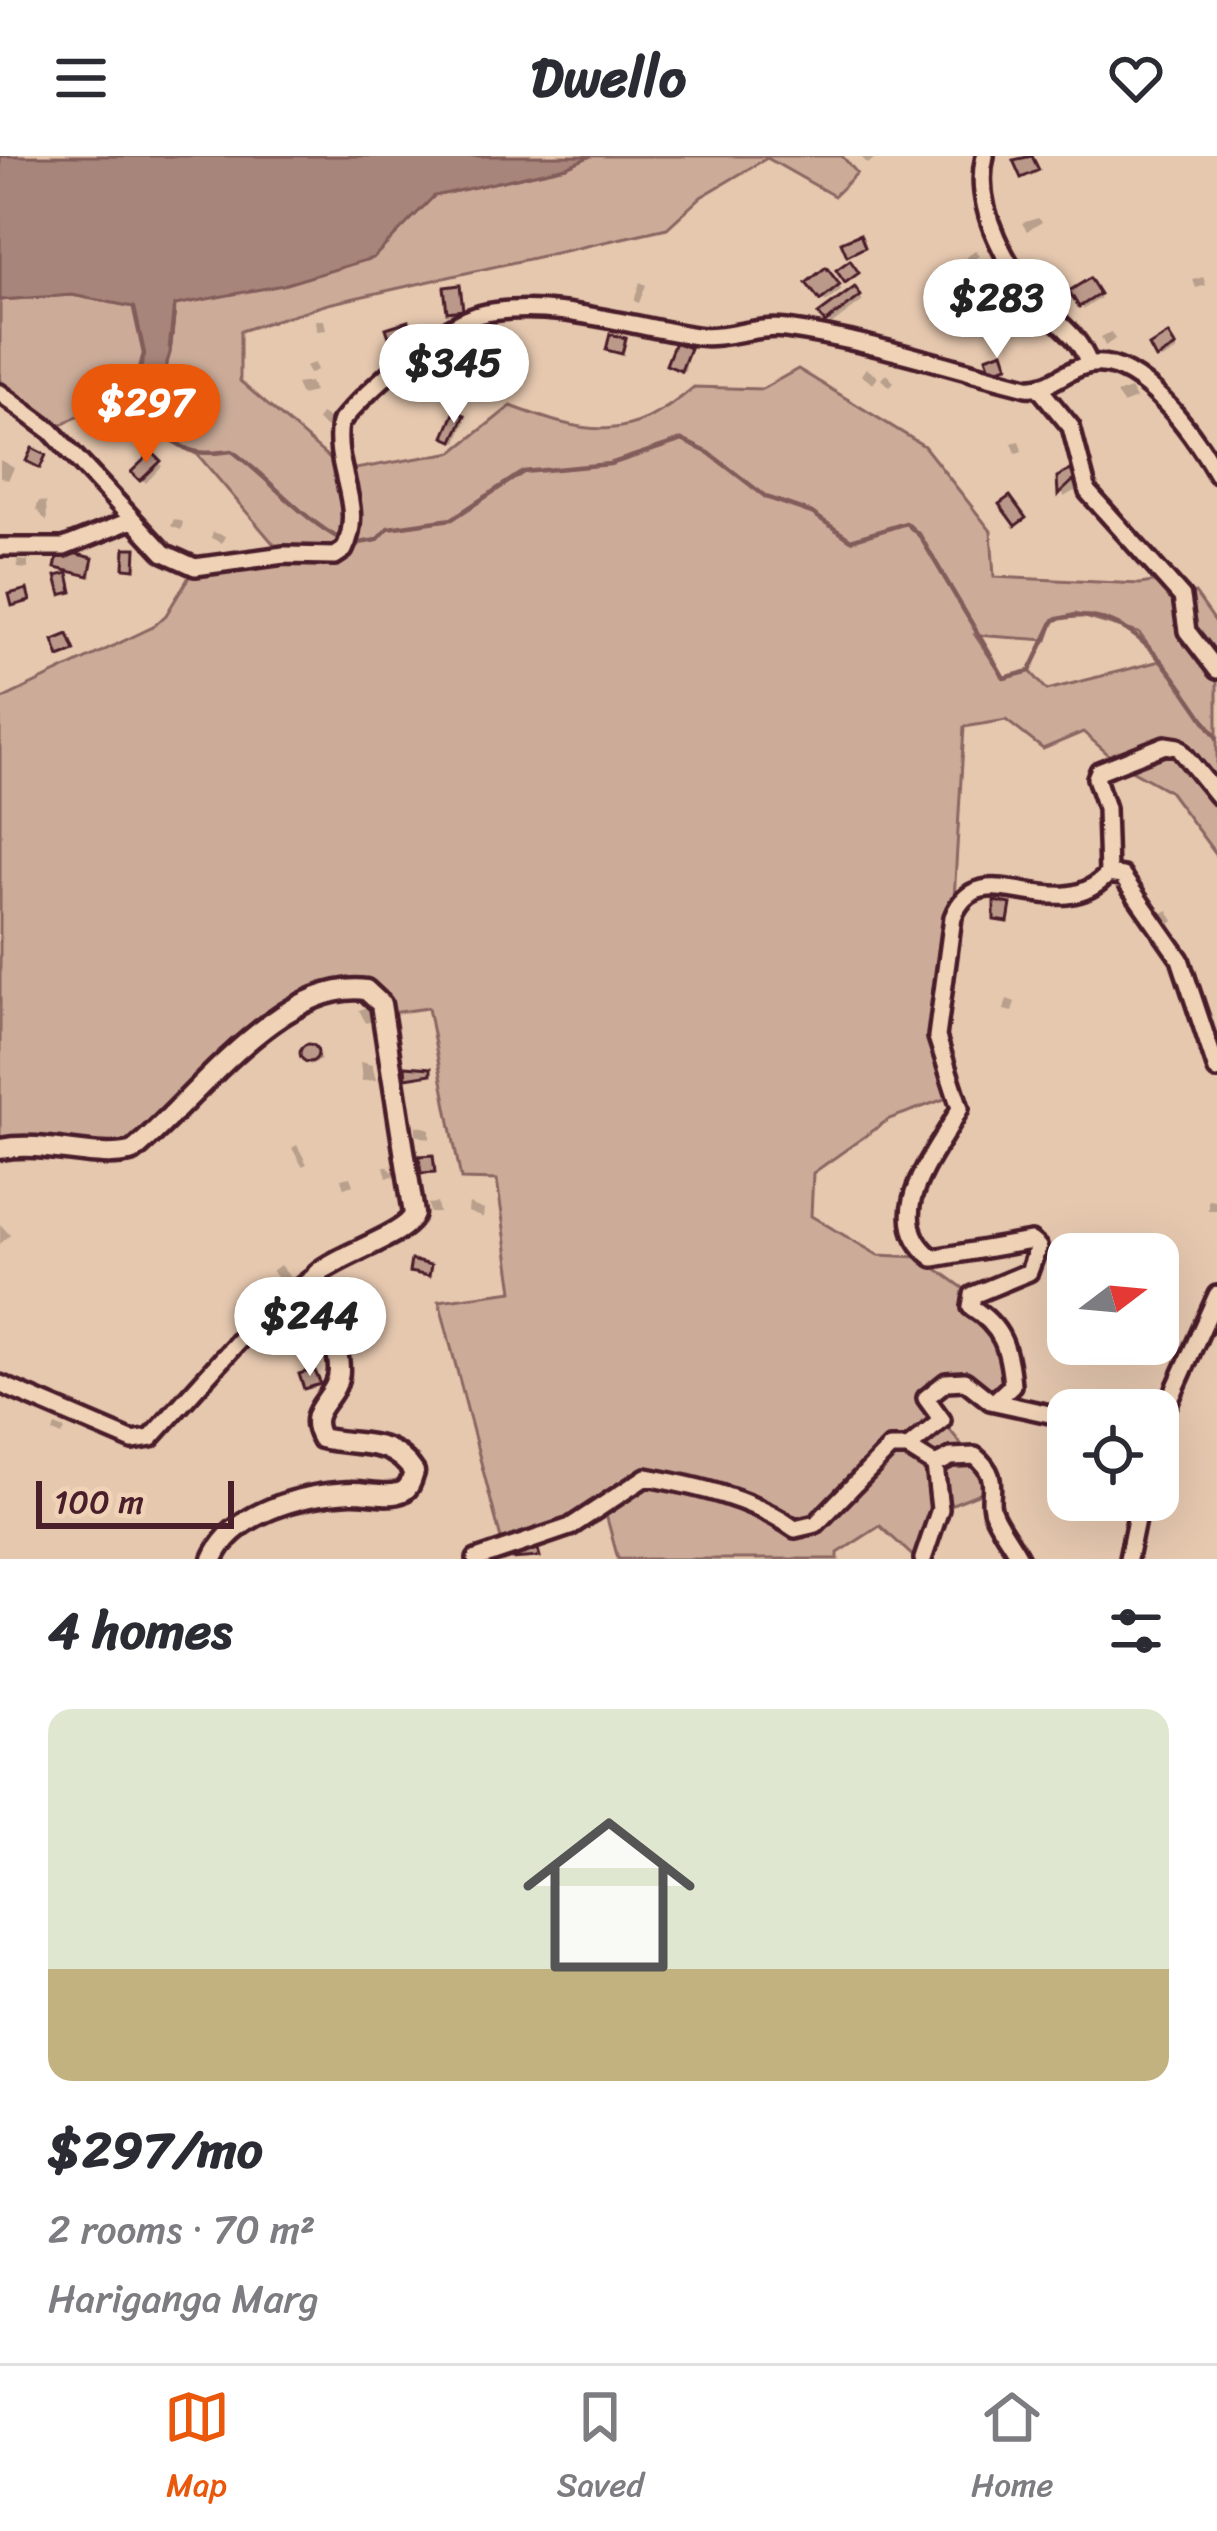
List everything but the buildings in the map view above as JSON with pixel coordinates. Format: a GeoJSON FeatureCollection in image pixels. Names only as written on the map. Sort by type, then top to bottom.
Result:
{"type":"FeatureCollection","features":[{"type":"Feature","properties":{"kind":"street"},"geometry":{"type":"LineString","coordinates":[[985,156],[986,210],[1008,260],[1045,310],[1080,339],[1089,364]]}},
{"type":"Feature","properties":{"kind":"street"},"geometry":{"type":"LineString","coordinates":[[0,393],[51,431],[164,553],[195,567],[284,555],[334,556],[344,550],[354,514],[338,454],[340,423],[421,351],[483,313],[571,315],[715,337],[764,326],[851,340],[897,356],[944,361],[1039,388],[1071,428],[1088,492],[1182,597],[1187,631],[1217,670]]}},
{"type":"Feature","properties":{"kind":"street"},"geometry":{"type":"LineString","coordinates":[[1039,388],[1089,364],[1121,371],[1173,408],[1217,474]]}},
{"type":"Feature","properties":{"kind":"street"},"geometry":{"type":"LineString","coordinates":[[0,547],[64,547],[132,520]]}},
{"type":"Feature","properties":{"kind":"street"},"geometry":{"type":"LineString","coordinates":[[998,1399],[1012,1385],[1010,1357],[996,1324],[971,1307],[974,1295],[1029,1272],[1038,1247],[1031,1241],[933,1258],[920,1248],[910,1201],[960,1108],[937,1037],[953,917],[960,900],[977,890],[995,886],[1055,898],[1101,882],[1108,874],[1106,808],[1099,771],[1166,745],[1178,747],[1217,795]]}},
{"type":"Feature","properties":{"kind":"street"},"geometry":{"type":"LineString","coordinates":[[1108,874],[1122,876],[1180,959],[1217,1070]]}},
{"type":"Feature","properties":{"kind":"street"},"geometry":{"type":"LineString","coordinates":[[0,1149],[62,1145],[113,1157],[133,1150],[266,1025],[343,990],[366,990],[384,1014],[414,1214],[407,1227],[335,1258],[253,1325],[151,1438],[133,1441],[0,1384]]}},
{"type":"Feature","properties":{"kind":"street"},"geometry":{"type":"LineString","coordinates":[[213,1559],[231,1531],[261,1514],[348,1492],[400,1493],[410,1486],[414,1472],[404,1457],[364,1441],[321,1438],[314,1426],[316,1411],[338,1384],[339,1365],[317,1274]]}},
{"type":"Feature","properties":{"kind":"street"},"geometry":{"type":"LineString","coordinates":[[1175,1389],[1217,1295]]}},
{"type":"Feature","properties":{"kind":"street"},"geometry":{"type":"LineString","coordinates":[[908,1448],[941,1420],[926,1398],[931,1389],[965,1381],[990,1400],[1047,1416]]}},
{"type":"Feature","properties":{"kind":"street"},"geometry":{"type":"LineString","coordinates":[[476,1559],[570,1527],[646,1477],[709,1490],[771,1512],[795,1529],[816,1524],[890,1448],[908,1448],[935,1465]]}},
{"type":"Feature","properties":{"kind":"street"},"geometry":{"type":"LineString","coordinates":[[935,1465],[952,1457],[975,1456],[988,1468],[995,1487],[992,1513],[1020,1559]]}},
{"type":"Feature","properties":{"kind":"street"},"geometry":{"type":"LineString","coordinates":[[923,1559],[940,1509],[935,1465]]}},
{"type":"Feature","properties":{"kind":"street"},"geometry":{"type":"LineString","coordinates":[[1128,1559],[1136,1521]]}},
{"type":"Feature","properties":{"kind":"shaded area"},"geometry":{"type":"Polygon","coordinates":[[[0,156],[591,156],[566,167],[434,196],[373,258],[283,285],[175,305],[170,353],[150,417],[135,384],[144,354],[134,307],[72,295],[0,300],[0,156]]]}},
{"type":"Feature","properties":{"kind":"shaded area"},"geometry":{"type":"Polygon","coordinates":[[[591,156],[842,156],[857,173],[834,196],[767,158],[701,197],[667,228],[328,304],[240,331],[240,381],[344,471],[453,452],[511,406],[563,423],[607,429],[648,418],[694,387],[762,389],[798,369],[924,446],[991,531],[994,577],[1140,584],[1165,580],[1181,597],[1195,593],[1217,624],[1217,856],[1169,791],[1117,762],[1083,732],[1043,749],[1006,720],[964,727],[953,917],[937,1037],[958,1094],[889,1119],[813,1173],[811,1216],[878,1255],[920,1257],[973,1295],[972,1307],[996,1324],[1012,1385],[990,1401],[965,1381],[931,1389],[942,1420],[995,1487],[940,1509],[916,1559],[880,1526],[838,1553],[838,1559],[618,1559],[604,1507],[503,1547],[439,1301],[513,1291],[497,1180],[461,1179],[428,1008],[384,1014],[366,990],[298,1008],[133,1151],[0,1149],[0,700],[153,627],[166,615],[195,567],[283,555],[198,455],[173,442],[150,417],[170,353],[175,305],[373,258],[434,196],[566,167],[591,156]],[[1075,614],[1054,620],[1047,640],[975,635],[1004,678],[1030,671],[1047,690],[1160,661],[1139,633],[1075,614]]]}},
{"type":"Feature","properties":{"kind":"shaded area"},"geometry":{"type":"Polygon","coordinates":[[[72,295],[134,307],[144,354],[135,384],[51,431],[0,393],[0,300],[72,295]]]}},
{"type":"Feature","properties":{"kind":"waterway"},"geometry":{"type":"LineString","coordinates":[[134,308],[144,354],[135,384],[150,417]]}},
{"type":"Feature","properties":{"kind":"waterway"},"geometry":{"type":"LineString","coordinates":[[170,347],[174,311]]}},
{"type":"Feature","properties":{"kind":"waterway"},"geometry":{"type":"LineString","coordinates":[[158,393],[150,417],[178,443],[205,453],[232,451],[342,540]]}},
{"type":"Feature","properties":{"kind":"waterway"},"geometry":{"type":"LineString","coordinates":[[353,544],[377,540],[388,528],[452,519],[523,472],[610,464],[682,440],[709,453],[766,497],[812,513],[851,540],[906,523],[920,536],[1004,678],[1030,671],[1054,620],[1083,616],[1108,621],[1151,650],[1217,738]]}}]}
